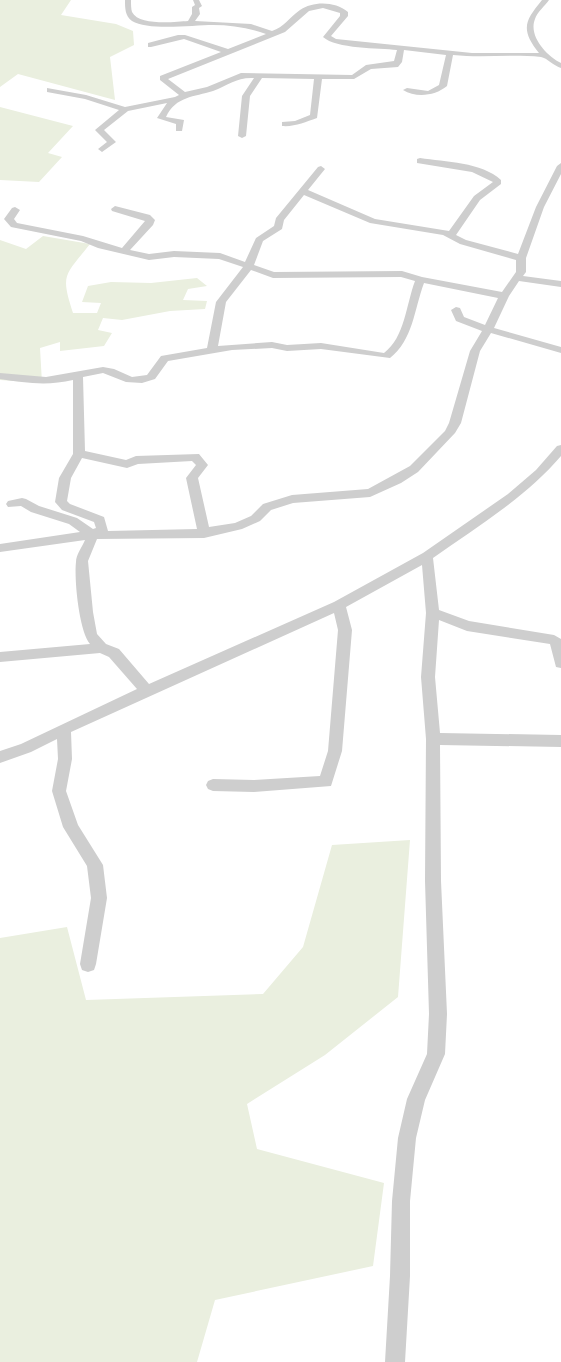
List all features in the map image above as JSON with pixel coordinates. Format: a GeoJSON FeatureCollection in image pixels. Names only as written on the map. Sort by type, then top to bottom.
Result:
{"type":"FeatureCollection","features":[{"type":"Feature","properties":{"kind":"street"},"geometry":{"type":"LineString","coordinates":[[128,0],[128,11],[134,19],[152,24],[190,23],[251,26],[272,34]]}},
{"type":"Feature","properties":{"kind":"street"},"geometry":{"type":"LineString","coordinates":[[190,23],[196,14],[195,8],[199,6],[196,0]]}},
{"type":"Feature","properties":{"kind":"street"},"geometry":{"type":"LineString","coordinates":[[308,0],[317,6]]}},
{"type":"Feature","properties":{"kind":"street"},"geometry":{"type":"LineString","coordinates":[[546,0],[530,19],[530,29],[544,56],[561,66]]}},
{"type":"Feature","properties":{"kind":"street"},"geometry":{"type":"LineString","coordinates":[[184,95],[163,80],[163,78],[290,26],[302,11],[317,6],[336,8],[344,12],[344,16],[328,34],[327,37],[330,40],[450,53],[544,56]]}},
{"type":"Feature","properties":{"kind":"street"},"geometry":{"type":"LineString","coordinates":[[151,45],[178,37],[185,37],[226,51]]}},
{"type":"Feature","properties":{"kind":"street"},"geometry":{"type":"LineString","coordinates":[[102,149],[112,142],[99,130],[125,109],[210,89],[241,75],[354,77],[369,67],[395,65],[398,62],[401,48]]}},
{"type":"Feature","properties":{"kind":"street"},"geometry":{"type":"LineString","coordinates":[[407,90],[429,93],[443,86],[450,53]]}},
{"type":"Feature","properties":{"kind":"street"},"geometry":{"type":"LineString","coordinates":[[242,136],[246,96],[259,76]]}},
{"type":"Feature","properties":{"kind":"street"},"geometry":{"type":"LineString","coordinates":[[285,124],[296,123],[314,116],[316,81],[319,77]]}},
{"type":"Feature","properties":{"kind":"street"},"geometry":{"type":"LineString","coordinates":[[50,90],[86,97],[125,109]]}},
{"type":"Feature","properties":{"kind":"street"},"geometry":{"type":"LineString","coordinates":[[174,99],[166,108],[162,118],[181,122],[179,129]]}},
{"type":"Feature","properties":{"kind":"street"},"geometry":{"type":"LineString","coordinates":[[420,161],[485,173],[496,178],[498,182],[477,198],[450,236]]}},
{"type":"Feature","properties":{"kind":"street"},"geometry":{"type":"LineString","coordinates":[[0,548],[93,535],[204,534],[247,523],[263,515],[267,507],[292,499],[370,493],[397,480],[414,469],[449,434],[458,413],[475,350],[489,328],[504,296],[521,272],[521,258],[547,192],[561,166]]}},
{"type":"Feature","properties":{"kind":"street"},"geometry":{"type":"LineString","coordinates":[[212,350],[221,302],[248,267],[259,240],[279,227],[279,220],[321,169]]}},
{"type":"Feature","properties":{"kind":"street"},"geometry":{"type":"LineString","coordinates":[[303,191],[373,221],[445,233],[463,242],[521,258]]}},
{"type":"Feature","properties":{"kind":"street"},"geometry":{"type":"LineString","coordinates":[[115,209],[150,220],[150,223],[125,250]]}},
{"type":"Feature","properties":{"kind":"street"},"geometry":{"type":"LineString","coordinates":[[14,210],[9,219],[14,224],[84,239],[102,246],[149,257],[174,254],[220,256],[273,274],[343,276],[393,273],[504,296]]}},
{"type":"Feature","properties":{"kind":"street"},"geometry":{"type":"LineString","coordinates":[[517,278],[561,284]]}},
{"type":"Feature","properties":{"kind":"street"},"geometry":{"type":"LineString","coordinates":[[0,376],[34,382],[78,376],[102,370],[116,373],[125,379],[135,382],[143,381],[151,377],[161,361],[166,358],[232,346],[272,345],[302,348],[321,346],[386,356],[396,349],[402,337],[420,280]]}},
{"type":"Feature","properties":{"kind":"street"},"geometry":{"type":"LineString","coordinates":[[456,310],[462,321],[561,350]]}},
{"type":"Feature","properties":{"kind":"street"},"geometry":{"type":"LineString","coordinates":[[78,376],[79,454],[65,478],[61,502],[66,507],[100,520],[102,530],[93,535],[82,561],[86,612],[91,636],[101,648]]}},
{"type":"Feature","properties":{"kind":"street"},"geometry":{"type":"LineString","coordinates":[[0,756],[26,748],[64,728],[339,605],[427,556],[512,497],[540,473],[561,449]]}},
{"type":"Feature","properties":{"kind":"street"},"geometry":{"type":"LineString","coordinates":[[79,454],[127,464],[136,460],[195,457],[202,465],[192,478],[204,534]]}},
{"type":"Feature","properties":{"kind":"street"},"geometry":{"type":"LineString","coordinates":[[12,504],[22,502],[35,509],[73,521],[93,535]]}},
{"type":"Feature","properties":{"kind":"street"},"geometry":{"type":"LineString","coordinates":[[395,1362],[400,1276],[401,1201],[407,1138],[416,1099],[436,1054],[438,1014],[433,881],[433,739],[428,677],[433,613],[427,556]]}},
{"type":"Feature","properties":{"kind":"street"},"geometry":{"type":"LineString","coordinates":[[213,784],[254,786],[326,782],[335,751],[345,630],[339,605]]}},
{"type":"Feature","properties":{"kind":"street"},"geometry":{"type":"LineString","coordinates":[[433,613],[458,623],[486,630],[554,640],[558,644],[561,663]]}},
{"type":"Feature","properties":{"kind":"street"},"geometry":{"type":"LineString","coordinates":[[0,657],[101,648],[114,653],[147,691]]}},
{"type":"Feature","properties":{"kind":"street"},"geometry":{"type":"LineString","coordinates":[[64,728],[65,759],[59,791],[71,828],[95,865],[99,898],[88,964]]}},
{"type":"Feature","properties":{"kind":"street"},"geometry":{"type":"LineString","coordinates":[[433,739],[561,741]]}},
{"type":"Feature","properties":{"kind":"green space"},"geometry":{"type":"Polygon","coordinates":[[[0,0],[71,0],[61,15],[116,24],[133,31],[134,45],[110,57],[115,100],[18,74],[0,87],[0,0]]]}},
{"type":"Feature","properties":{"kind":"green space"},"geometry":{"type":"Polygon","coordinates":[[[0,107],[73,126],[48,153],[62,157],[39,182],[0,180],[0,107]]]}},
{"type":"Feature","properties":{"kind":"green space"},"geometry":{"type":"Polygon","coordinates":[[[43,236],[90,244],[70,269],[67,276],[67,290],[73,313],[97,313],[101,303],[82,302],[88,286],[111,282],[151,283],[197,278],[207,286],[188,289],[183,300],[207,301],[205,309],[170,311],[122,320],[103,318],[98,330],[112,333],[104,346],[60,351],[60,342],[40,348],[42,383],[0,380],[0,240],[26,249],[43,236]]]}},
{"type":"Feature","properties":{"kind":"green space"},"geometry":{"type":"Polygon","coordinates":[[[410,840],[398,997],[325,1055],[247,1104],[257,1149],[384,1183],[373,1266],[215,1300],[197,1362],[0,1362],[0,938],[67,927],[86,1000],[263,994],[303,947],[332,845],[410,840]]]}}]}
